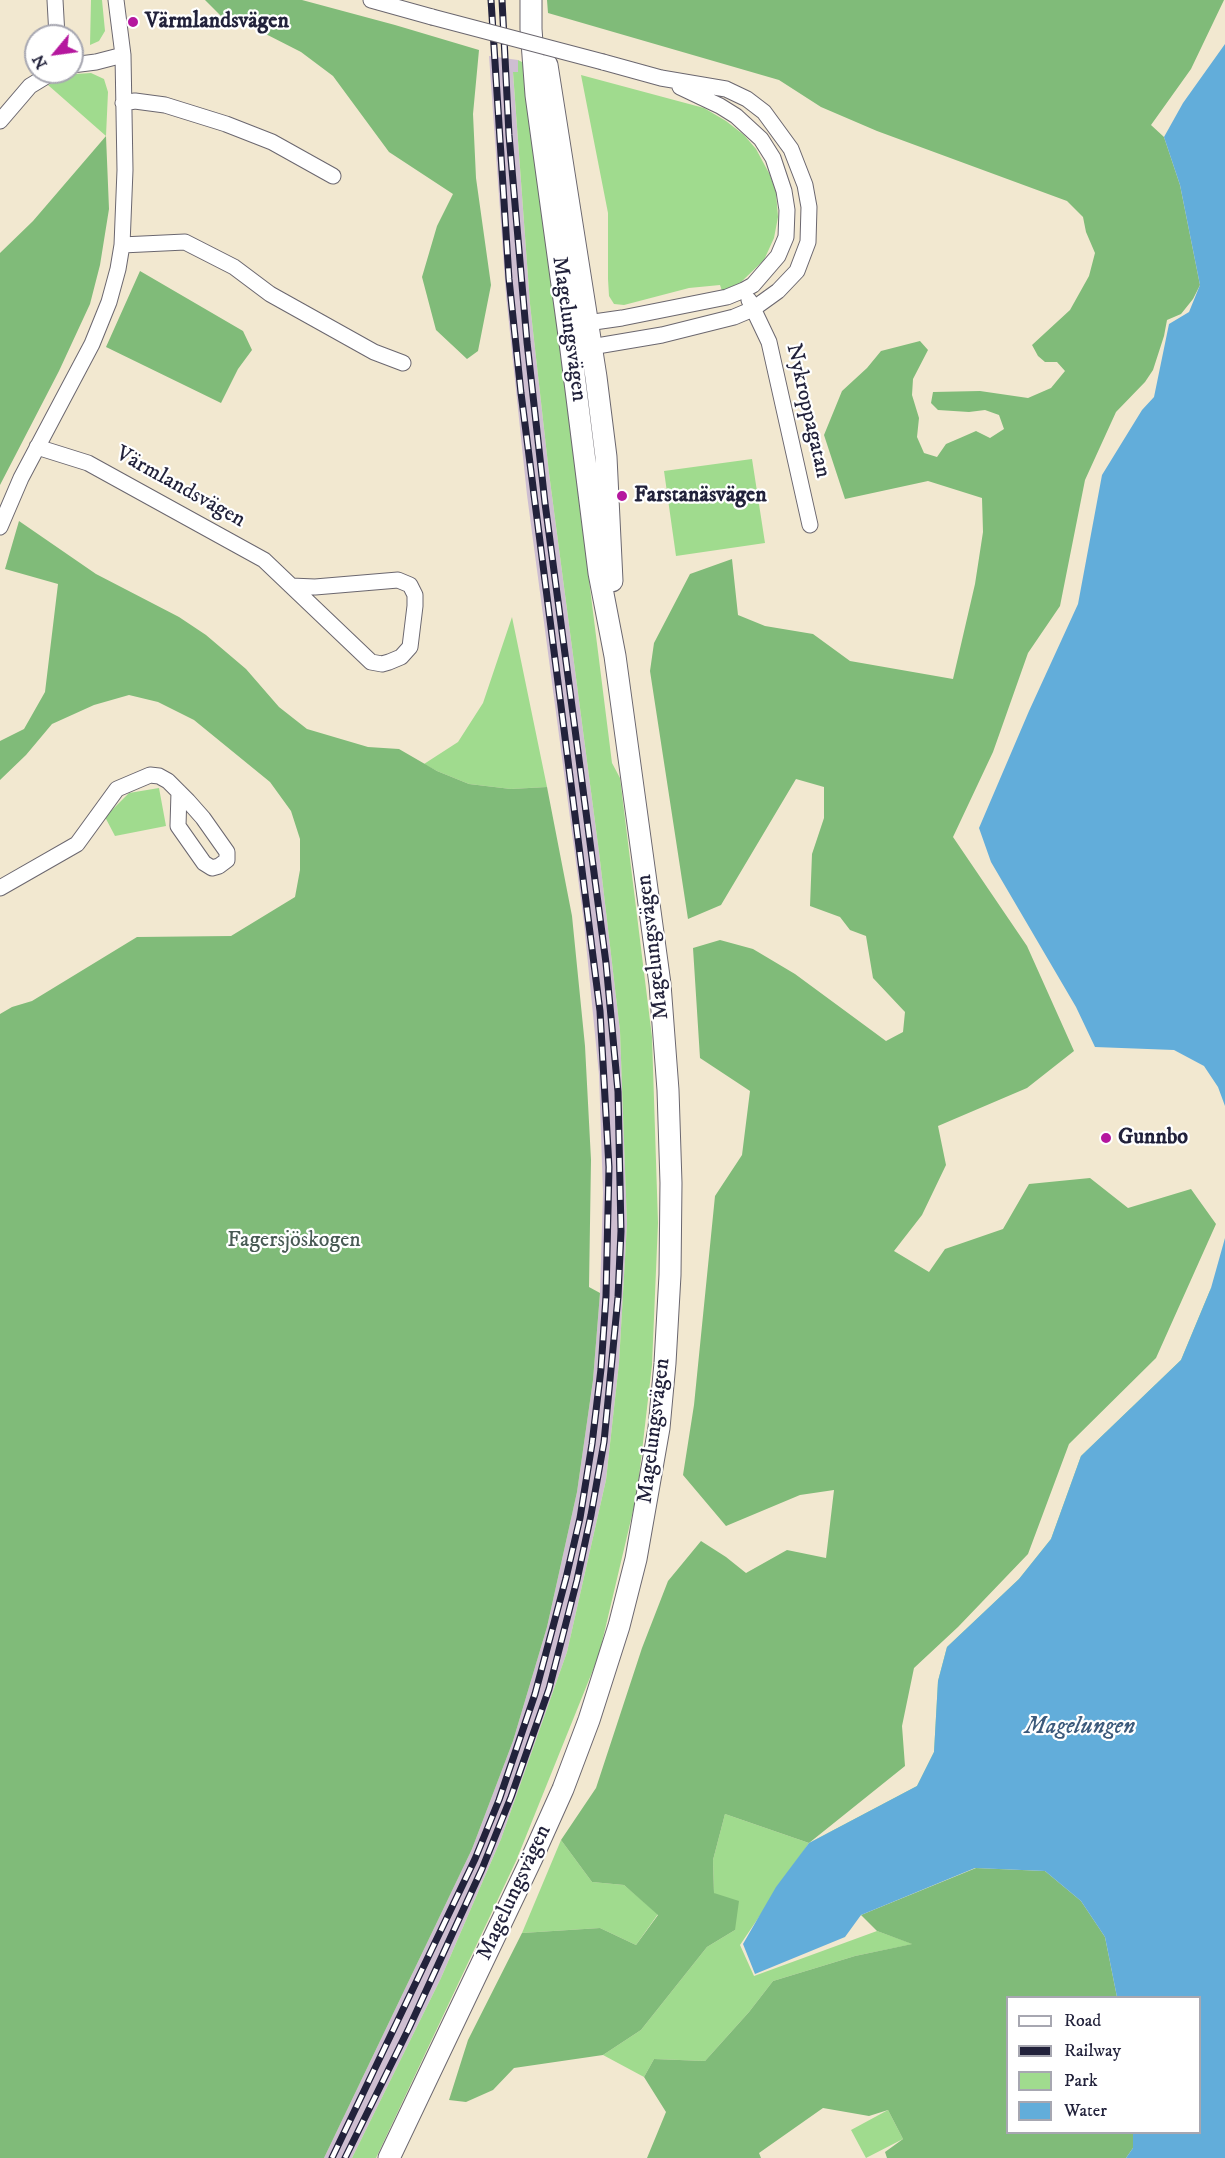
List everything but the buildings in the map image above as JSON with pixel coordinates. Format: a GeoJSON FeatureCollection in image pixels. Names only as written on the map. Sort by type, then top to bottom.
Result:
{"type":"FeatureCollection","features":[{"type":"Feature","properties":{"kind":"main road","name":"Magelungsvägen"},"geometry":{"type":"LineString","coordinates":[[531,0],[536,95],[578,325]]}},
{"type":"Feature","properties":{"kind":"main road","name":"Magelungsvägen"},"geometry":{"type":"LineString","coordinates":[[388,2158],[480,1970],[563,1789],[589,1720],[619,1626],[636,1559],[651,1480],[659,1428],[670,1275],[671,1184],[668,1090],[660,984],[615,656],[599,573],[581,348],[537,0]]}},
{"type":"Feature","properties":{"kind":"street"},"geometry":{"type":"LineString","coordinates":[[55,0],[56,24]]}},
{"type":"Feature","properties":{"kind":"street"},"geometry":{"type":"LineString","coordinates":[[0,527],[37,447],[92,344],[109,302],[118,269],[122,245],[125,170],[123,55],[116,0]]}},
{"type":"Feature","properties":{"kind":"street"},"geometry":{"type":"LineString","coordinates":[[371,0],[661,78],[726,89],[747,99],[764,112],[792,149],[806,185],[809,207],[808,242],[797,271],[778,291],[753,309],[734,317],[662,335],[581,348]]}},
{"type":"Feature","properties":{"kind":"street"},"geometry":{"type":"LineString","coordinates":[[84,64],[123,55]]}},
{"type":"Feature","properties":{"kind":"street"},"geometry":{"type":"LineString","coordinates":[[578,325],[727,297],[744,290],[753,285],[778,256],[786,237],[787,210],[784,190],[773,158],[761,139],[736,116],[720,106],[661,78]]}},
{"type":"Feature","properties":{"kind":"street"},"geometry":{"type":"LineString","coordinates":[[0,121],[33,84]]}},
{"type":"Feature","properties":{"kind":"street"},"geometry":{"type":"LineString","coordinates":[[123,103],[135,101],[165,105],[226,123],[272,142],[333,176]]}},
{"type":"Feature","properties":{"kind":"street"},"geometry":{"type":"LineString","coordinates":[[122,245],[185,242],[234,267],[270,294],[374,352],[403,363]]}},
{"type":"Feature","properties":{"kind":"street","name":"Nykroppagatan"},"geometry":{"type":"LineString","coordinates":[[744,290],[769,342],[810,525]]}},
{"type":"Feature","properties":{"kind":"street","name":"Värmlandsvägen"},"geometry":{"type":"LineString","coordinates":[[37,447],[88,463],[264,560],[291,586],[371,662],[382,664],[389,662],[401,657],[410,647],[415,595],[410,585],[398,580],[315,587],[291,586]]}},
{"type":"Feature","properties":{"kind":"street"},"geometry":{"type":"LineString","coordinates":[[0,888],[78,844],[117,789],[150,775],[168,781],[179,792],[203,818],[227,852],[227,860],[219,866],[212,868],[204,863],[178,826],[179,792]]}},
{"type":"Feature","properties":{"kind":"shaded area"},"geometry":{"type":"Polygon","coordinates":[[[489,56],[518,60],[518,72],[513,73],[530,304],[549,473],[620,1031],[627,1224],[619,1363],[606,1480],[567,1652],[501,1839],[441,1978],[352,2158],[324,2158],[472,1849],[513,1741],[547,1627],[577,1492],[593,1380],[600,1293],[603,1193],[599,1075],[584,923],[527,495],[506,295],[489,56]]]}},
{"type":"Feature","properties":{"kind":"green space"},"geometry":{"type":"Polygon","coordinates":[[[91,0],[102,0],[105,31],[99,41],[90,45],[91,0]]]}},
{"type":"Feature","properties":{"kind":"green space"},"geometry":{"type":"Polygon","coordinates":[[[205,0],[302,0],[479,50],[473,114],[476,178],[491,285],[478,351],[467,359],[436,330],[422,277],[437,226],[453,194],[389,152],[333,76],[301,52],[250,26],[226,21],[205,0]]]}},
{"type":"Feature","properties":{"kind":"green space"},"geometry":{"type":"Polygon","coordinates":[[[547,0],[1224,0],[1191,69],[1151,125],[1164,137],[1180,185],[1200,285],[1193,299],[1181,314],[1167,320],[1153,370],[1145,382],[1116,412],[1085,480],[1060,606],[1028,653],[993,752],[953,837],[1027,946],[1074,1051],[1027,1088],[938,1126],[946,1165],[922,1215],[894,1251],[929,1272],[945,1249],[1003,1229],[1029,1184],[1090,1178],[1128,1208],[1191,1189],[1216,1224],[1156,1358],[1069,1444],[1028,1554],[958,1627],[914,1668],[902,1726],[905,1766],[809,1843],[725,1814],[713,1860],[714,1893],[739,1901],[735,1930],[707,1947],[641,2030],[603,2055],[514,2068],[493,2090],[466,2102],[449,2100],[468,2040],[522,1933],[600,1928],[636,1945],[658,1915],[624,1885],[592,1882],[561,1840],[596,1788],[642,1648],[668,1581],[701,1541],[746,1573],[787,1550],[826,1558],[834,1490],[800,1495],[726,1526],[683,1475],[694,1405],[715,1196],[742,1155],[750,1091],[700,1058],[693,948],[720,940],[753,949],[795,974],[886,1041],[903,1032],[905,1012],[873,978],[866,936],[850,930],[840,917],[810,906],[812,854],[824,818],[824,787],[796,779],[721,905],[688,919],[650,671],[654,643],[690,574],[732,559],[738,615],[765,626],[813,634],[850,661],[953,679],[975,584],[983,532],[982,498],[928,481],[845,499],[824,435],[842,391],[867,368],[881,351],[920,341],[928,350],[913,379],[912,395],[919,418],[917,437],[924,453],[937,457],[946,444],[976,431],[990,438],[1004,429],[999,415],[985,410],[969,412],[938,410],[931,403],[933,392],[980,391],[1028,398],[1051,388],[1065,371],[1057,362],[1045,362],[1038,356],[1032,345],[1070,310],[1089,276],[1095,253],[1086,232],[1083,217],[1067,201],[877,131],[821,107],[779,80],[548,13],[547,0]]]}},
{"type":"Feature","properties":{"kind":"green space"},"geometry":{"type":"Polygon","coordinates":[[[518,60],[524,63],[612,763],[620,778],[652,1037],[658,1223],[652,1365],[637,1494],[599,1655],[516,1861],[376,2158],[352,2158],[441,1978],[501,1839],[567,1652],[606,1480],[619,1363],[627,1224],[620,1031],[549,473],[530,304],[513,72],[518,72],[518,60]]]}},
{"type":"Feature","properties":{"kind":"green space"},"geometry":{"type":"Polygon","coordinates":[[[84,73],[91,73],[104,79],[108,92],[106,136],[48,85],[84,84],[84,73]]]}},
{"type":"Feature","properties":{"kind":"green space"},"geometry":{"type":"Polygon","coordinates":[[[581,75],[704,108],[744,135],[756,149],[770,175],[776,193],[778,217],[774,238],[764,260],[740,283],[722,291],[720,285],[689,288],[624,305],[614,304],[609,296],[608,213],[581,75]]]}},
{"type":"Feature","properties":{"kind":"green space"},"geometry":{"type":"Polygon","coordinates":[[[106,136],[109,209],[100,265],[90,304],[59,371],[0,485],[0,253],[33,221],[106,136]]]}},
{"type":"Feature","properties":{"kind":"green space"},"geometry":{"type":"Polygon","coordinates":[[[140,271],[243,331],[252,350],[238,369],[221,403],[106,347],[140,271]]]}},
{"type":"Feature","properties":{"kind":"green space"},"geometry":{"type":"Polygon","coordinates":[[[752,459],[765,543],[676,556],[664,471],[752,459]]]}},
{"type":"Feature","properties":{"kind":"green space","name":"Fagersjöskogen"},"geometry":{"type":"Polygon","coordinates":[[[19,521],[96,574],[179,617],[206,635],[246,669],[279,707],[307,729],[368,747],[399,749],[437,771],[469,784],[511,789],[547,787],[572,916],[585,1046],[591,1160],[589,1287],[600,1293],[593,1380],[577,1492],[547,1627],[513,1741],[472,1849],[324,2158],[0,2158],[0,1014],[12,1007],[32,1001],[137,937],[231,936],[295,897],[300,870],[300,839],[291,811],[270,782],[194,720],[158,702],[129,695],[94,705],[52,724],[26,755],[0,780],[0,741],[24,729],[45,692],[58,584],[5,569],[19,521]]]}},
{"type":"Feature","properties":{"kind":"green space"},"geometry":{"type":"Polygon","coordinates":[[[512,617],[547,787],[511,789],[469,784],[424,764],[458,742],[483,703],[512,617]]]}},
{"type":"Feature","properties":{"kind":"green space"},"geometry":{"type":"Polygon","coordinates":[[[159,788],[166,826],[115,836],[105,817],[129,793],[159,788]]]}},
{"type":"Feature","properties":{"kind":"green space"},"geometry":{"type":"Polygon","coordinates":[[[1211,1288],[1129,1686],[809,1843],[917,1786],[934,1752],[938,1681],[947,1647],[1019,1579],[1051,1539],[1081,1456],[1181,1360],[1211,1288]]]}},
{"type":"Feature","properties":{"kind":"green space"},"geometry":{"type":"Polygon","coordinates":[[[725,1814],[809,1843],[740,1945],[754,1976],[877,1931],[913,1944],[855,1956],[773,1981],[705,2061],[654,2059],[644,2077],[603,2055],[641,2030],[707,1947],[735,1930],[714,1893],[713,1860],[725,1814]]]}},
{"type":"Feature","properties":{"kind":"green space"},"geometry":{"type":"Polygon","coordinates":[[[561,1840],[592,1882],[624,1885],[658,1914],[636,1945],[600,1928],[522,1933],[561,1840]]]}},
{"type":"Feature","properties":{"kind":"green space"},"geometry":{"type":"Polygon","coordinates":[[[976,1868],[1045,1871],[1081,1901],[1105,1937],[1117,1996],[1006,1996],[1006,2134],[1133,2134],[1133,2148],[1126,2158],[887,2158],[885,2152],[903,2139],[888,2110],[869,2116],[823,2108],[759,2153],[761,2158],[647,2158],[666,2112],[644,2077],[654,2059],[705,2061],[773,1981],[855,1956],[912,1944],[877,1931],[861,1915],[976,1868]]]}},
{"type":"Feature","properties":{"kind":"green space"},"geometry":{"type":"Polygon","coordinates":[[[888,2110],[903,2139],[866,2158],[851,2130],[888,2110]]]}},
{"type":"Feature","properties":{"kind":"water"},"geometry":{"type":"Polygon","coordinates":[[[1225,44],[1225,1106],[1218,1087],[1204,1066],[1174,1050],[1095,1047],[1076,1007],[991,862],[979,828],[1078,604],[1102,475],[1142,410],[1154,397],[1169,324],[1189,312],[1200,285],[1180,185],[1164,137],[1183,103],[1225,44]]]}},
{"type":"Feature","properties":{"kind":"water","name":"Magelungen"},"geometry":{"type":"Polygon","coordinates":[[[1225,1238],[1225,2158],[1126,2158],[1133,2148],[1133,2134],[1201,2134],[1201,1996],[1117,1996],[1105,1937],[1081,1901],[1045,1871],[975,1868],[861,1915],[845,1937],[755,1974],[743,1944],[776,1887],[809,1843],[917,1786],[934,1752],[938,1681],[947,1647],[1019,1579],[1051,1539],[1081,1456],[1181,1360],[1211,1288],[1225,1238]]]}},
{"type":"Feature","properties":{"kind":"railway"},"geometry":{"type":"LineString","coordinates":[[332,2158],[475,1859],[499,1800],[535,1694],[566,1578],[580,1518],[601,1369],[606,1296],[609,1167],[600,1011],[521,393],[509,279],[491,0]]}},
{"type":"Feature","properties":{"kind":"railway"},"geometry":{"type":"LineString","coordinates":[[345,2158],[409,2028],[482,1869],[511,1797],[549,1689],[577,1580],[604,1442],[618,1297],[621,1231],[618,1092],[606,963],[545,503],[527,342],[509,135],[502,0]]}},
{"type":"Feature","properties":{"kind":"place","name":"Värmlandsvägen"},"geometry":{"type":"Point","coordinates":[133,22]}},
{"type":"Feature","properties":{"kind":"place","name":"Farstanäsvägen"},"geometry":{"type":"Point","coordinates":[622,496]}},
{"type":"Feature","properties":{"kind":"place","name":"Gunnbo"},"geometry":{"type":"Point","coordinates":[1106,1138]}}]}
